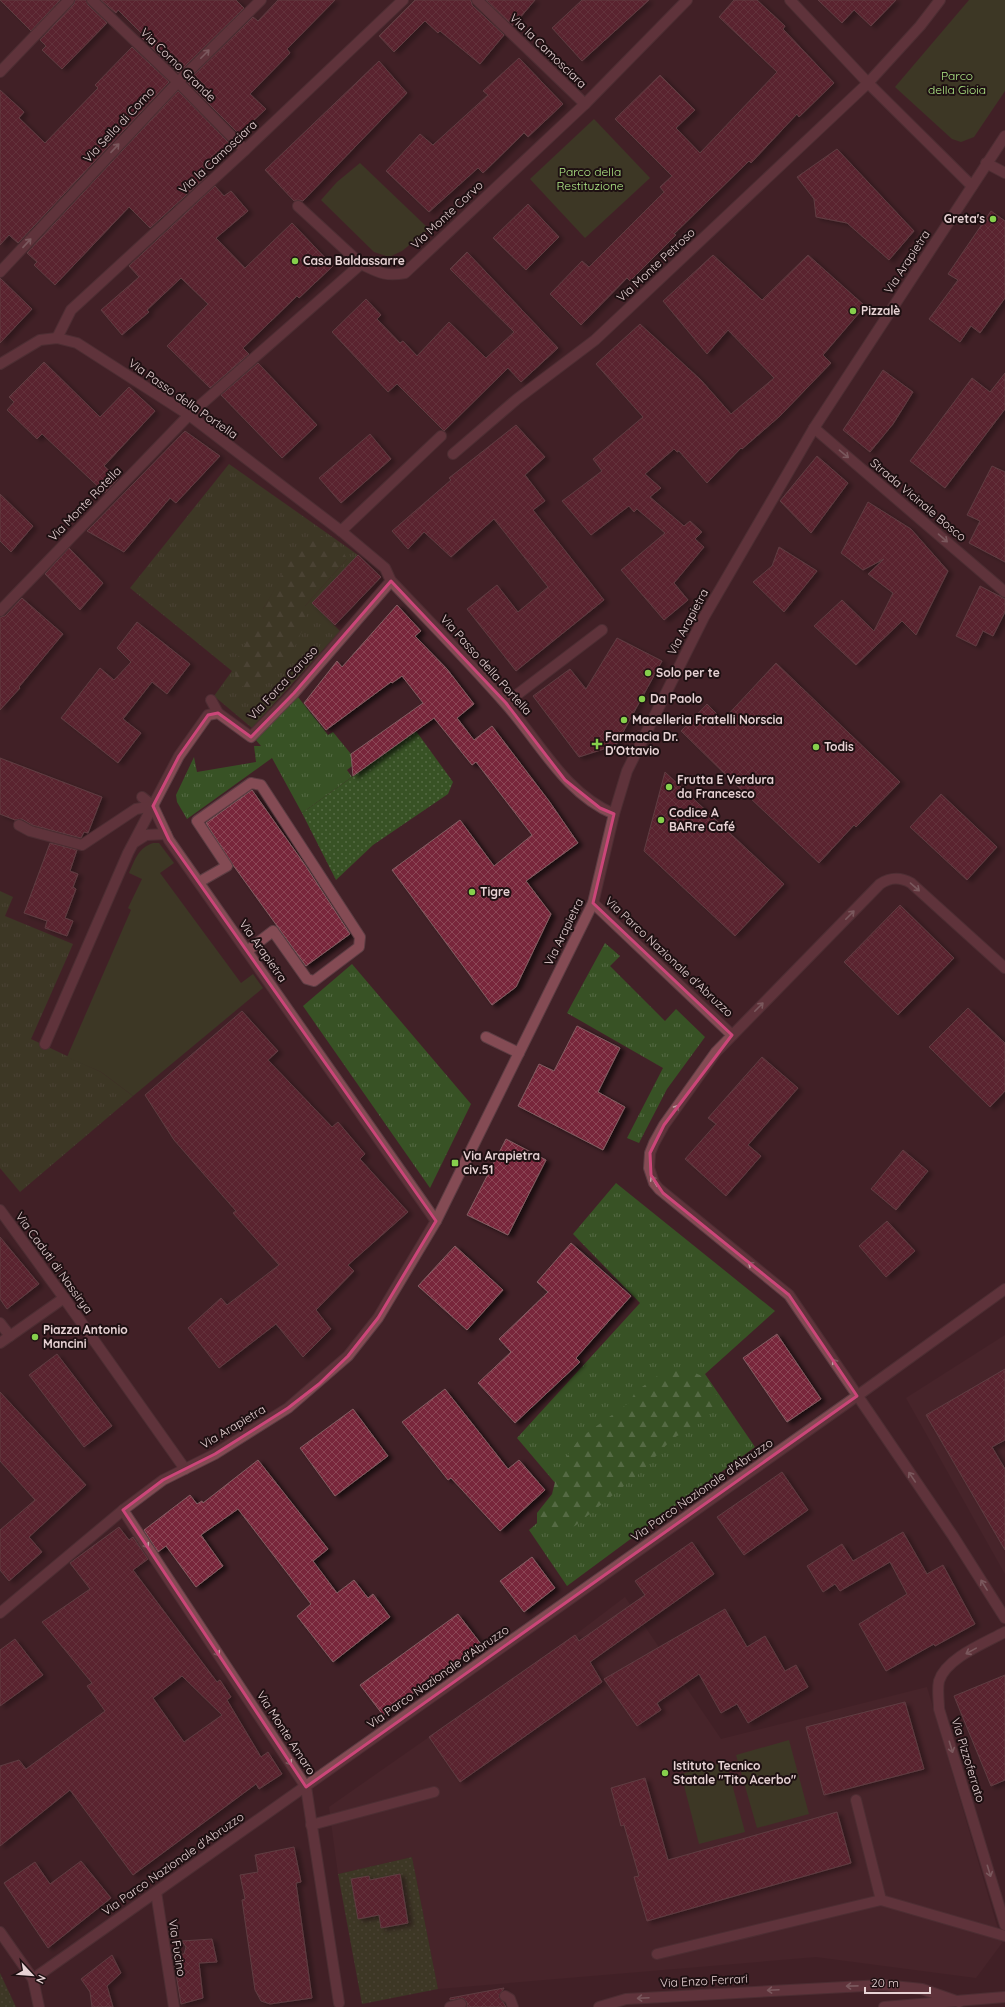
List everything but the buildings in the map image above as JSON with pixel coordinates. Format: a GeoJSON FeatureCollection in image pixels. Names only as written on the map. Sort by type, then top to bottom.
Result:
{"type":"FeatureCollection","features":[{"type":"Feature","properties":{"kind":"street"},"geometry":{"type":"LineString","coordinates":[[0,72],[69,0]]}},
{"type":"Feature","properties":{"kind":"street","name":"Via Corno Grande"},"geometry":{"type":"LineString","coordinates":[[92,0],[178,82],[246,150]]}},
{"type":"Feature","properties":{"kind":"street","name":"Via Sella di Corno"},"geometry":{"type":"LineString","coordinates":[[0,272],[178,82],[261,0]]}},
{"type":"Feature","properties":{"kind":"street","name":"Via la Camosciara"},"geometry":{"type":"LineString","coordinates":[[57,338],[71,310],[246,150],[403,0]]}},
{"type":"Feature","properties":{"kind":"street","name":"Via la Camosciara"},"geometry":{"type":"LineString","coordinates":[[477,0],[585,104]]}},
{"type":"Feature","properties":{"kind":"street","name":"Via Monte Corvo"},"geometry":{"type":"LineString","coordinates":[[298,206],[361,264],[382,274],[393,275],[405,273],[585,104],[687,0]]}},
{"type":"Feature","properties":{"kind":"street"},"geometry":{"type":"LineString","coordinates":[[790,0],[868,83],[972,186]]}},
{"type":"Feature","properties":{"kind":"street","name":"Via Monte Petroso"},"geometry":{"type":"LineString","coordinates":[[452,454],[517,399],[596,340],[868,83],[920,26],[940,0]]}},
{"type":"Feature","properties":{"kind":"street","name":"Via Arapietra"},"geometry":{"type":"LineString","coordinates":[[0,1613],[123,1510],[163,1480],[215,1454],[288,1408],[348,1356],[378,1318],[436,1221],[593,903],[614,814],[627,771],[704,617],[814,428],[1005,136]]}},
{"type":"Feature","properties":{"kind":"street"},"geometry":{"type":"LineString","coordinates":[[986,163],[1005,173]]}},
{"type":"Feature","properties":{"kind":"street"},"geometry":{"type":"LineString","coordinates":[[189,415],[361,264]]}},
{"type":"Feature","properties":{"kind":"street","name":"Via Passo della Portella"},"geometry":{"type":"LineString","coordinates":[[0,364],[40,340],[57,338],[77,344],[189,415],[341,531],[385,568],[391,581],[506,703],[565,780],[600,808],[614,814]]}},
{"type":"Feature","properties":{"kind":"street","name":"Via Monte Rotella"},"geometry":{"type":"LineString","coordinates":[[0,611],[189,415]]}},
{"type":"Feature","properties":{"kind":"street","name":"Strada Vicinale Bosco"},"geometry":{"type":"LineString","coordinates":[[814,428],[1005,592]]}},
{"type":"Feature","properties":{"kind":"street"},"geometry":{"type":"LineString","coordinates":[[341,531],[441,436]]}},
{"type":"Feature","properties":{"kind":"street","name":"Via Forca Caruso"},"geometry":{"type":"LineString","coordinates":[[218,713],[251,737],[294,693],[391,581]]}},
{"type":"Feature","properties":{"kind":"street"},"geometry":{"type":"LineString","coordinates":[[506,703],[602,630]]}},
{"type":"Feature","properties":{"kind":"street"},"geometry":{"type":"LineString","coordinates":[[45,1044],[128,853],[135,842],[165,780],[179,756],[208,715],[218,713],[212,700]]}},
{"type":"Feature","properties":{"kind":"street"},"geometry":{"type":"LineString","coordinates":[[199,882],[227,866],[197,822],[251,783],[261,785],[360,937],[359,947],[314,981],[307,979],[273,931],[247,951]]}},
{"type":"Feature","properties":{"kind":"street"},"geometry":{"type":"LineString","coordinates":[[142,797],[153,806]]}},
{"type":"Feature","properties":{"kind":"street"},"geometry":{"type":"LineString","coordinates":[[19,825],[30,831],[82,845],[136,809],[153,806]]}},
{"type":"Feature","properties":{"kind":"street","name":"Via Arapietra"},"geometry":{"type":"LineString","coordinates":[[153,806],[166,834],[436,1221]]}},
{"type":"Feature","properties":{"kind":"street"},"geometry":{"type":"LineString","coordinates":[[135,842],[146,835],[166,834]]}},
{"type":"Feature","properties":{"kind":"street"},"geometry":{"type":"LineString","coordinates":[[732,1035],[880,884],[887,880],[896,878],[903,879],[911,883],[1005,968]]}},
{"type":"Feature","properties":{"kind":"street","name":"Via Parco Nazionale d'Abruzzo"},"geometry":{"type":"LineString","coordinates":[[593,903],[732,1035],[716,1052],[664,1125],[650,1153],[649,1168],[654,1182],[663,1193],[789,1295],[857,1396]]}},
{"type":"Feature","properties":{"kind":"street"},"geometry":{"type":"LineString","coordinates":[[486,1037],[519,1053]]}},
{"type":"Feature","properties":{"kind":"street","name":"Via Caduti di Nassirya"},"geometry":{"type":"LineString","coordinates":[[0,1210],[185,1469]]}},
{"type":"Feature","properties":{"kind":"street","name":"Via Parco Nazionale d'Abruzzo"},"geometry":{"type":"LineString","coordinates":[[33,1979],[857,1396],[1005,1289]]}},
{"type":"Feature","properties":{"kind":"street"},"geometry":{"type":"LineString","coordinates":[[0,1342],[64,1298]]}},
{"type":"Feature","properties":{"kind":"street"},"geometry":{"type":"LineString","coordinates":[[0,1323],[10,1336]]}},
{"type":"Feature","properties":{"kind":"street"},"geometry":{"type":"LineString","coordinates":[[857,1396],[953,1536],[1005,1618]]}},
{"type":"Feature","properties":{"kind":"street","name":"Via Monte Amaro"},"geometry":{"type":"LineString","coordinates":[[123,1510],[306,1787],[340,2003]]}},
{"type":"Feature","properties":{"kind":"street","name":"Via Pizzoferrato"},"geometry":{"type":"LineString","coordinates":[[1005,1632],[958,1658],[946,1668],[939,1682],[938,1696],[940,1710],[1005,1925]]}},
{"type":"Feature","properties":{"kind":"street"},"geometry":{"type":"LineString","coordinates":[[311,1825],[434,1792]]}},
{"type":"Feature","properties":{"kind":"street"},"geometry":{"type":"LineString","coordinates":[[856,1800],[881,1900]]}},
{"type":"Feature","properties":{"kind":"street","name":"Via Fucino"},"geometry":{"type":"LineString","coordinates":[[156,1892],[174,2007]]}},
{"type":"Feature","properties":{"kind":"street"},"geometry":{"type":"LineString","coordinates":[[657,1954],[881,1900],[1005,1936]]}},
{"type":"Feature","properties":{"kind":"street"},"geometry":{"type":"LineString","coordinates":[[0,1932],[33,1979],[39,2007]]}},
{"type":"Feature","properties":{"kind":"street","name":"Via Enzo Ferrari"},"geometry":{"type":"LineString","coordinates":[[599,2007],[626,1999],[883,1985],[922,1989],[958,2002]]}},
{"type":"Feature","properties":{"kind":"street"},"geometry":{"type":"LineString","coordinates":[[505,1996],[510,1999],[513,2007]]}},
{"type":"Feature","properties":{"kind":"street"},"geometry":{"type":"LineString","coordinates":[[884,2007],[1005,1997]]}},
{"type":"Feature","properties":{"kind":"street"},"geometry":{"type":"LineString","coordinates":[[450,2007],[461,2004]]}},
{"type":"Feature","properties":{"kind":"highlighted area"},"geometry":{"type":"Polygon","coordinates":[[[391,581],[506,703],[565,780],[600,808],[614,814],[593,903],[732,1035],[664,1125],[650,1153],[651,1175],[663,1193],[789,1295],[857,1396],[306,1787],[123,1510],[163,1480],[215,1454],[288,1408],[319,1384],[348,1356],[378,1318],[436,1221],[169,840],[153,806],[179,756],[208,715],[218,713],[251,737],[294,693],[391,581]]]}},
{"type":"Feature","properties":{"kind":"shaded area"},"geometry":{"type":"Polygon","coordinates":[[[1005,1335],[1005,1574],[906,1398],[1005,1335]]]}},
{"type":"Feature","properties":{"kind":"shaded area","name":"Istituto Tecnico Statale \"Tito Acerbo\""},"geometry":{"type":"Polygon","coordinates":[[[625,1597],[721,1739],[927,1687],[1002,1943],[976,1978],[816,1957],[438,1989],[412,1857],[338,1874],[329,1807],[575,1635],[625,1597]]]}},
{"type":"Feature","properties":{"kind":"green space","name":"Parco della Gioia"},"geometry":{"type":"Polygon","coordinates":[[[969,0],[1005,0],[1005,91],[974,137],[961,142],[952,139],[895,87],[969,0]]]}},
{"type":"Feature","properties":{"kind":"green space","name":"Parco della Restituzione"},"geometry":{"type":"Polygon","coordinates":[[[594,119],[650,178],[585,238],[530,179],[594,119]]]}},
{"type":"Feature","properties":{"kind":"green space"},"geometry":{"type":"Polygon","coordinates":[[[360,163],[429,229],[402,251],[389,257],[374,252],[321,200],[337,182],[360,163]]]}},
{"type":"Feature","properties":{"kind":"green space"},"geometry":{"type":"Polygon","coordinates":[[[229,464],[358,555],[312,603],[340,631],[252,728],[214,696],[232,671],[130,588],[229,464]],[[347,559],[281,579],[263,609],[305,606],[347,559]]]}},
{"type":"Feature","properties":{"kind":"green space"},"geometry":{"type":"Polygon","coordinates":[[[317,534],[339,544],[347,559],[305,606],[307,620],[290,657],[251,689],[236,684],[234,665],[263,609],[300,544],[317,534]]]}},
{"type":"Feature","properties":{"kind":"green space"},"geometry":{"type":"Polygon","coordinates":[[[298,697],[328,735],[333,732],[351,754],[352,766],[347,770],[352,777],[302,813],[272,758],[187,819],[177,802],[176,795],[194,757],[197,772],[256,762],[254,746],[261,746],[255,739],[298,697]]]}},
{"type":"Feature","properties":{"kind":"green space"},"geometry":{"type":"Polygon","coordinates":[[[416,731],[453,782],[448,794],[373,845],[336,880],[302,813],[416,731]]]}},
{"type":"Feature","properties":{"kind":"green space"},"geometry":{"type":"Polygon","coordinates":[[[153,843],[159,843],[174,863],[160,873],[241,983],[253,974],[263,988],[133,1096],[101,1072],[67,1057],[131,910],[128,908],[142,879],[129,873],[140,851],[153,843]]]}},
{"type":"Feature","properties":{"kind":"green space"},"geometry":{"type":"Polygon","coordinates":[[[0,891],[13,897],[5,916],[73,944],[31,1039],[101,1072],[133,1096],[20,1192],[0,1168],[0,891]]]}},
{"type":"Feature","properties":{"kind":"green space"},"geometry":{"type":"Polygon","coordinates":[[[605,943],[620,956],[610,966],[665,1021],[676,1009],[705,1037],[667,1089],[639,1143],[627,1138],[663,1068],[567,1013],[605,943]]]}},
{"type":"Feature","properties":{"kind":"green space"},"geometry":{"type":"Polygon","coordinates":[[[352,964],[471,1104],[430,1188],[303,1006],[352,964]]]}},
{"type":"Feature","properties":{"kind":"green space"},"geometry":{"type":"Polygon","coordinates":[[[616,1183],[775,1311],[705,1374],[755,1447],[567,1586],[529,1530],[567,1497],[517,1438],[640,1303],[573,1234],[616,1183]]]}},
{"type":"Feature","properties":{"kind":"green space"},"geometry":{"type":"Polygon","coordinates":[[[667,1369],[685,1370],[697,1374],[707,1380],[711,1385],[718,1400],[705,1420],[672,1439],[641,1472],[575,1526],[556,1533],[545,1531],[537,1525],[537,1513],[552,1494],[557,1474],[580,1438],[630,1402],[635,1392],[667,1369]]]}},
{"type":"Feature","properties":{"kind":"green space"},"geometry":{"type":"Polygon","coordinates":[[[789,1740],[809,1814],[757,1828],[736,1755],[789,1740]]]}},
{"type":"Feature","properties":{"kind":"green space"},"geometry":{"type":"Polygon","coordinates":[[[726,1762],[745,1832],[699,1844],[681,1774],[726,1762]]]}},
{"type":"Feature","properties":{"kind":"green space"},"geometry":{"type":"Polygon","coordinates":[[[412,1857],[438,1989],[362,2004],[338,1874],[412,1857]]]}},
{"type":"Feature","properties":{"kind":"green space"},"geometry":{"type":"Polygon","coordinates":[[[0,1973],[16,2007],[0,2007],[0,1973]]]}},
{"type":"Feature","properties":{"kind":"place","name":"Greta's"},"geometry":{"type":"Point","coordinates":[993,219]}},
{"type":"Feature","properties":{"kind":"place","name":"Casa Baldassarre"},"geometry":{"type":"Point","coordinates":[295,261]}},
{"type":"Feature","properties":{"kind":"place","name":"Pizzalè"},"geometry":{"type":"Point","coordinates":[853,311]}},
{"type":"Feature","properties":{"kind":"place","name":"Solo per te"},"geometry":{"type":"Point","coordinates":[648,673]}},
{"type":"Feature","properties":{"kind":"place","name":"Da Paolo"},"geometry":{"type":"Point","coordinates":[642,699]}},
{"type":"Feature","properties":{"kind":"place","name":"Macelleria Fratelli Norscia"},"geometry":{"type":"Point","coordinates":[624,720]}},
{"type":"Feature","properties":{"kind":"place","name":"Farmacia Dr. D'Ottavio"},"geometry":{"type":"Point","coordinates":[597,744]}},
{"type":"Feature","properties":{"kind":"place","name":"Todis"},"geometry":{"type":"Point","coordinates":[816,747]}},
{"type":"Feature","properties":{"kind":"place","name":"Frutta E Verdura da Francesco"},"geometry":{"type":"Point","coordinates":[669,787]}},
{"type":"Feature","properties":{"kind":"place","name":"Codice A BARre Café"},"geometry":{"type":"Point","coordinates":[661,820]}},
{"type":"Feature","properties":{"kind":"place","name":"Tigre"},"geometry":{"type":"Point","coordinates":[472,892]}},
{"type":"Feature","properties":{"kind":"place","name":"Via Arapietra civ.51"},"geometry":{"type":"Point","coordinates":[455,1163]}},
{"type":"Feature","properties":{"kind":"place","name":"Piazza Antonio Mancini"},"geometry":{"type":"Point","coordinates":[35,1337]}},
{"type":"Feature","properties":{"kind":"place","name":"Istituto Tecnico Statale \"Tito Acerbo\""},"geometry":{"type":"Point","coordinates":[665,1773]}}]}
